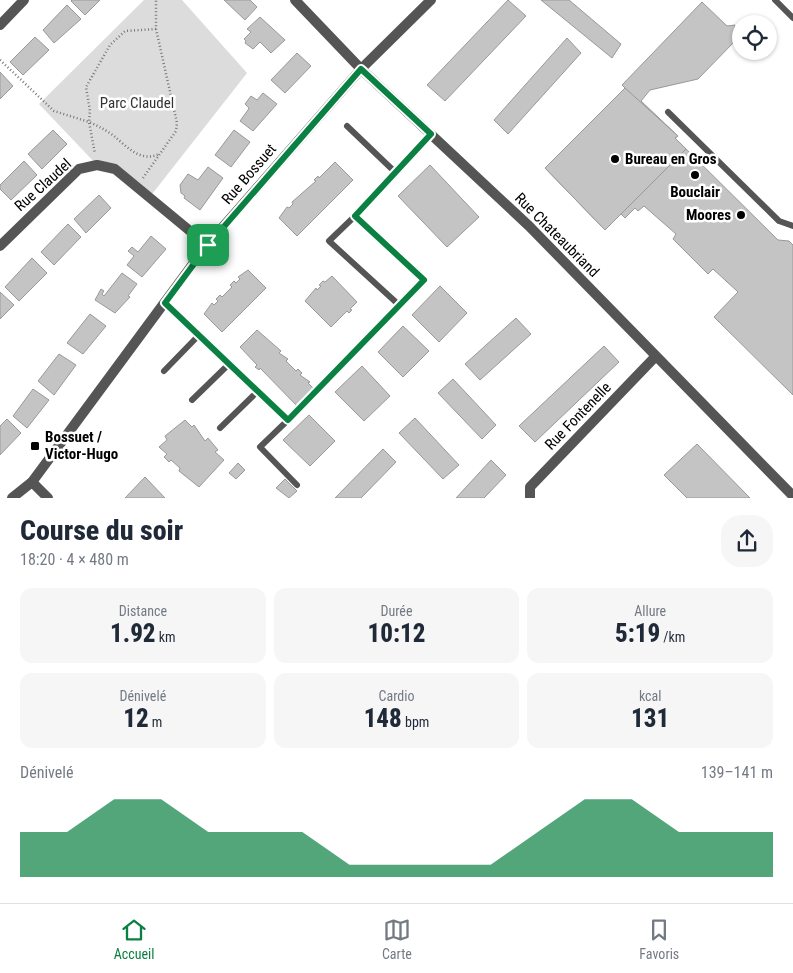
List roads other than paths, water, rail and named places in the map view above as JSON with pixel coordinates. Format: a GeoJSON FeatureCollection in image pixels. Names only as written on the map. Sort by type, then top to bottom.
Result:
{"type":"FeatureCollection","features":[{"type":"Feature","properties":{"kind":"street"},"geometry":{"type":"LineString","coordinates":[[0,25],[24,0]]}},
{"type":"Feature","properties":{"kind":"street","name":"Rue Chateaubriand"},"geometry":{"type":"LineString","coordinates":[[296,0],[361,69],[529,226],[793,496]]}},
{"type":"Feature","properties":{"kind":"street","name":"Rue Bossuet"},"geometry":{"type":"LineString","coordinates":[[12,498],[32,482],[208,245],[361,69],[431,0]]}},
{"type":"Feature","properties":{"kind":"street","name":"Rue Claudel"},"geometry":{"type":"LineString","coordinates":[[0,246],[79,169],[97,166],[115,169],[208,245]]}},
{"type":"Feature","properties":{"kind":"street","name":"Rue Fontenelle"},"geometry":{"type":"LineString","coordinates":[[530,498],[530,487],[655,357]]}},
{"type":"Feature","properties":{"kind":"street"},"geometry":{"type":"LineString","coordinates":[[32,482],[48,498]]}},
{"type":"Feature","properties":{"kind":"lane"},"geometry":{"type":"LineString","coordinates":[[775,0],[793,18]]}},
{"type":"Feature","properties":{"kind":"lane"},"geometry":{"type":"LineString","coordinates":[[668,112],[779,222],[793,226]]}},
{"type":"Feature","properties":{"kind":"lane"},"geometry":{"type":"LineString","coordinates":[[348,126],[395,172]]}},
{"type":"Feature","properties":{"kind":"lane"},"geometry":{"type":"LineString","coordinates":[[399,305],[329,241],[355,216],[431,134]]}},
{"type":"Feature","properties":{"kind":"lane"},"geometry":{"type":"LineString","coordinates":[[297,485],[260,448],[424,280],[355,216]]}},
{"type":"Feature","properties":{"kind":"lane"},"geometry":{"type":"LineString","coordinates":[[165,303],[288,420]]}},
{"type":"Feature","properties":{"kind":"lane"},"geometry":{"type":"LineString","coordinates":[[164,371],[199,335]]}},
{"type":"Feature","properties":{"kind":"lane"},"geometry":{"type":"LineString","coordinates":[[192,400],[229,364]]}},
{"type":"Feature","properties":{"kind":"lane"},"geometry":{"type":"LineString","coordinates":[[220,428],[258,391]]}},
{"type":"Feature","properties":{"kind":"place","name":"Bureau en Gros"},"geometry":{"type":"Point","coordinates":[615,159]}},
{"type":"Feature","properties":{"kind":"place","name":"Bouclair"},"geometry":{"type":"Point","coordinates":[695,175]}},
{"type":"Feature","properties":{"kind":"place","name":"Moores"},"geometry":{"type":"Point","coordinates":[741,215]}},
{"type":"Feature","properties":{"kind":"place","name":"Bossuet / Victor-Hugo"},"geometry":{"type":"Point","coordinates":[35,446]}},
{"type":"Feature","properties":{"kind":"park label","name":"Parc Claudel"},"geometry":{"type":"Point","coordinates":[137,103]}}]}
